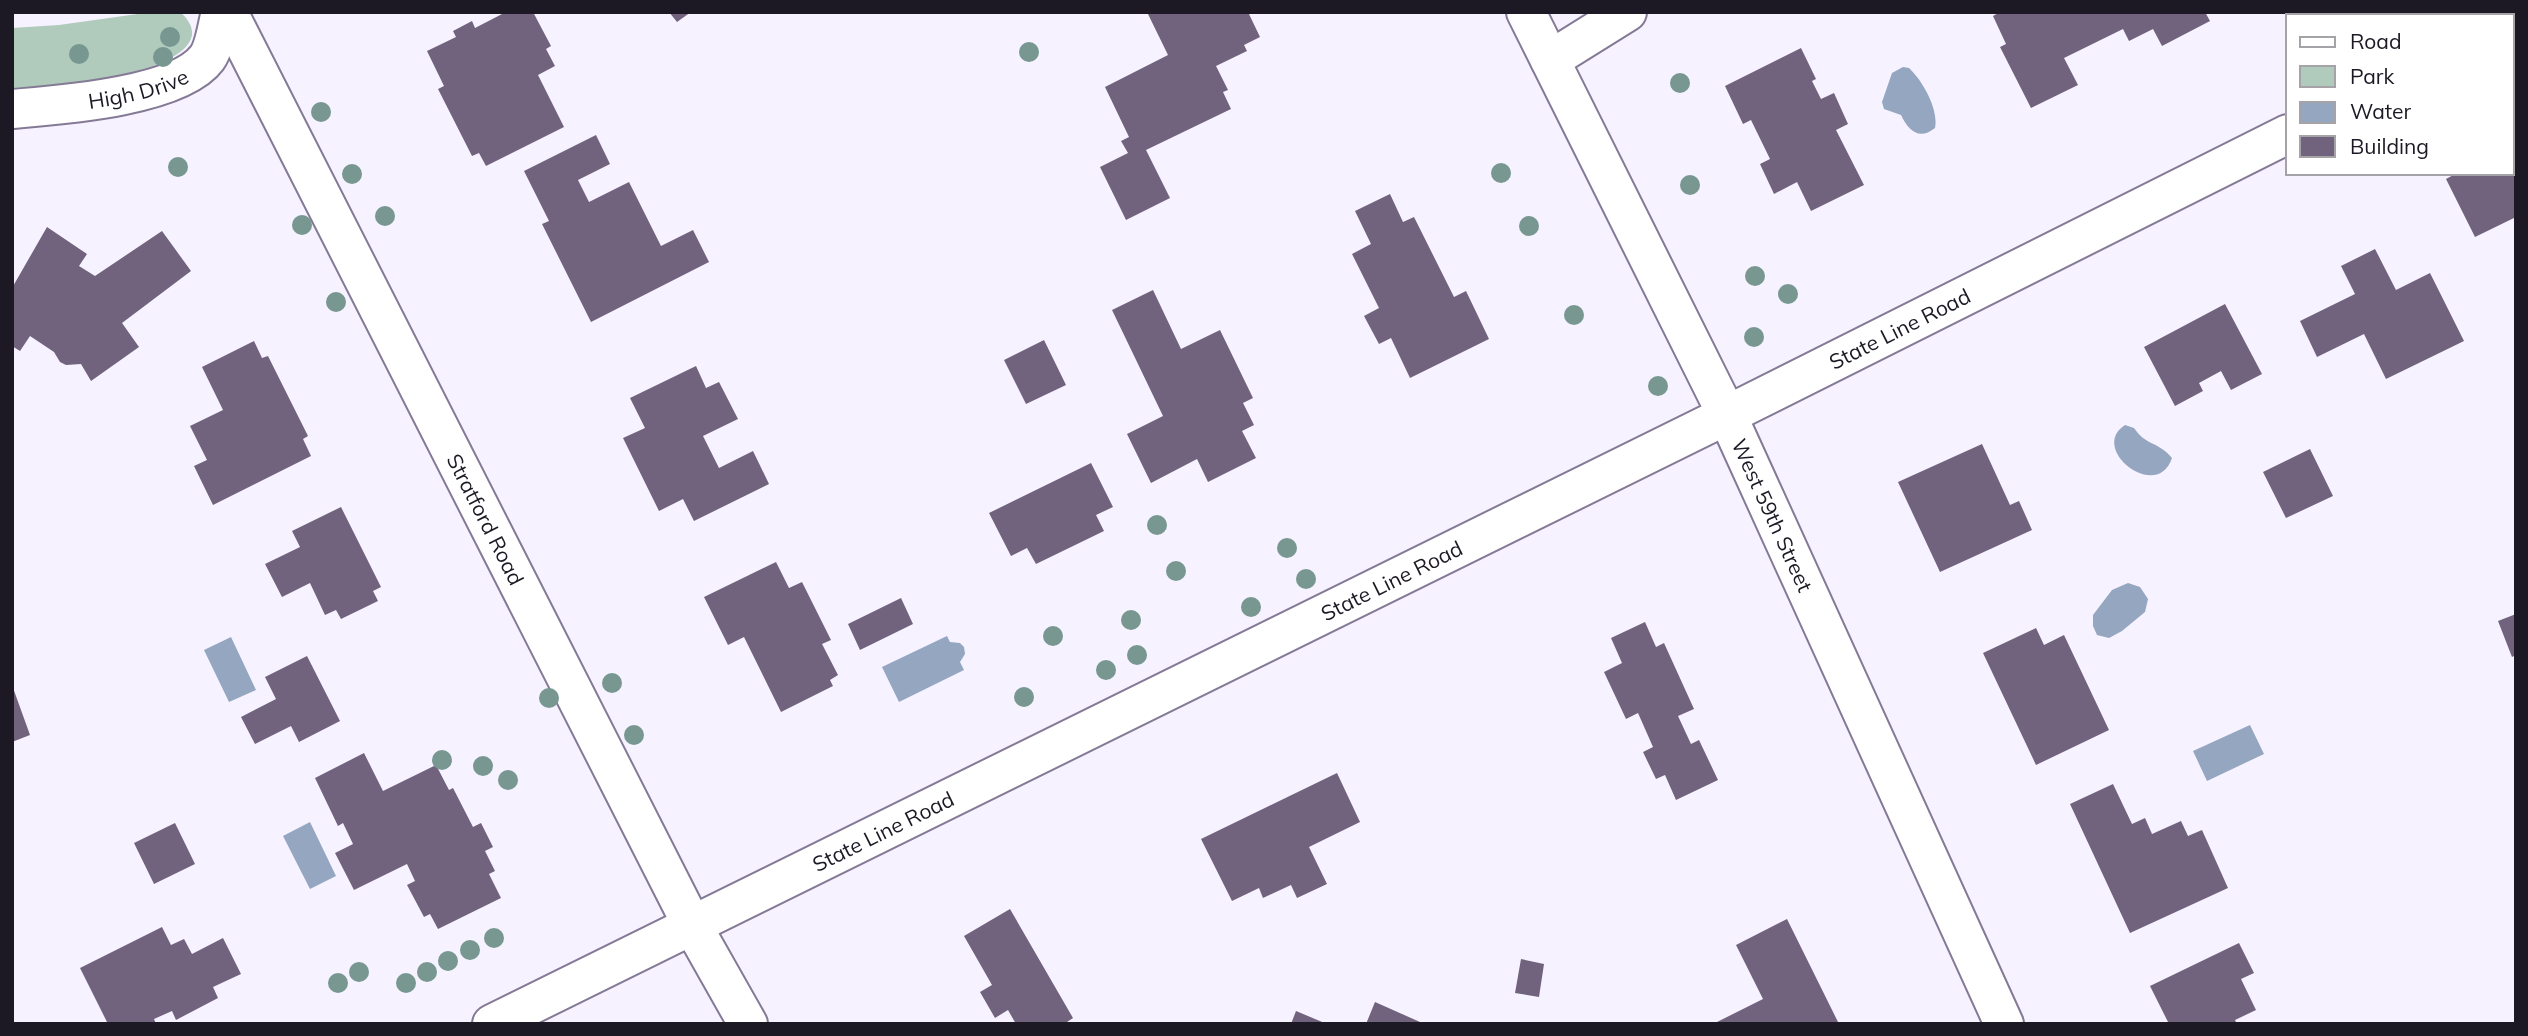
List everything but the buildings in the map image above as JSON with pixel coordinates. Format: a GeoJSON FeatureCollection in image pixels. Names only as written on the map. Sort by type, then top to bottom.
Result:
{"type":"FeatureCollection","features":[{"type":"Feature","properties":{"kind":"street","name":"High Drive"},"geometry":{"type":"LineString","coordinates":[[12,109],[93,100],[170,83],[192,71],[208,57],[221,12]]}},
{"type":"Feature","properties":{"kind":"street","name":"Stratford Road"},"geometry":{"type":"LineString","coordinates":[[228,12],[692,925],[748,1024]]}},
{"type":"Feature","properties":{"kind":"street","name":"West 59th Street"},"geometry":{"type":"LineString","coordinates":[[1526,12],[1727,415],[2004,1024]]}},
{"type":"Feature","properties":{"kind":"street"},"geometry":{"type":"LineString","coordinates":[[1550,60],[1627,12]]}},
{"type":"Feature","properties":{"kind":"street","name":"State Line Road"},"geometry":{"type":"LineString","coordinates":[[492,1024],[1727,415],[2286,135]]}},
{"type":"Feature","properties":{"kind":"green space"},"geometry":{"type":"Polygon","coordinates":[[[152,12],[180,12],[187,20],[192,28],[192,35],[184,49],[141,70],[113,77],[12,92],[12,28],[59,25],[152,12]]]}},
{"type":"Feature","properties":{"kind":"water"},"geometry":{"type":"Polygon","coordinates":[[[1903,67],[1914,73],[1932,104],[1935,128],[1924,134],[1911,129],[1901,115],[1884,109],[1882,102],[1892,73],[1903,67]]]}},
{"type":"Feature","properties":{"kind":"water"},"geometry":{"type":"Polygon","coordinates":[[[2125,425],[2134,428],[2143,438],[2172,458],[2164,470],[2153,475],[2141,474],[2120,458],[2115,447],[2116,435],[2125,425]]]}},
{"type":"Feature","properties":{"kind":"water"},"geometry":{"type":"Polygon","coordinates":[[[2128,583],[2140,587],[2148,599],[2145,612],[2109,638],[2097,635],[2093,626],[2093,615],[2112,590],[2128,583]]]}},
{"type":"Feature","properties":{"kind":"water"},"geometry":{"type":"Polygon","coordinates":[[[947,636],[950,642],[960,643],[964,647],[965,654],[960,662],[964,670],[899,702],[882,667],[947,636]]]}},
{"type":"Feature","properties":{"kind":"water"},"geometry":{"type":"Polygon","coordinates":[[[231,637],[256,690],[229,702],[204,650],[231,637]]]}},
{"type":"Feature","properties":{"kind":"water"},"geometry":{"type":"Polygon","coordinates":[[[2250,725],[2264,754],[2207,781],[2193,751],[2250,725]]]}},
{"type":"Feature","properties":{"kind":"water"},"geometry":{"type":"Polygon","coordinates":[[[310,822],[336,876],[310,889],[283,836],[310,822]]]}}]}
